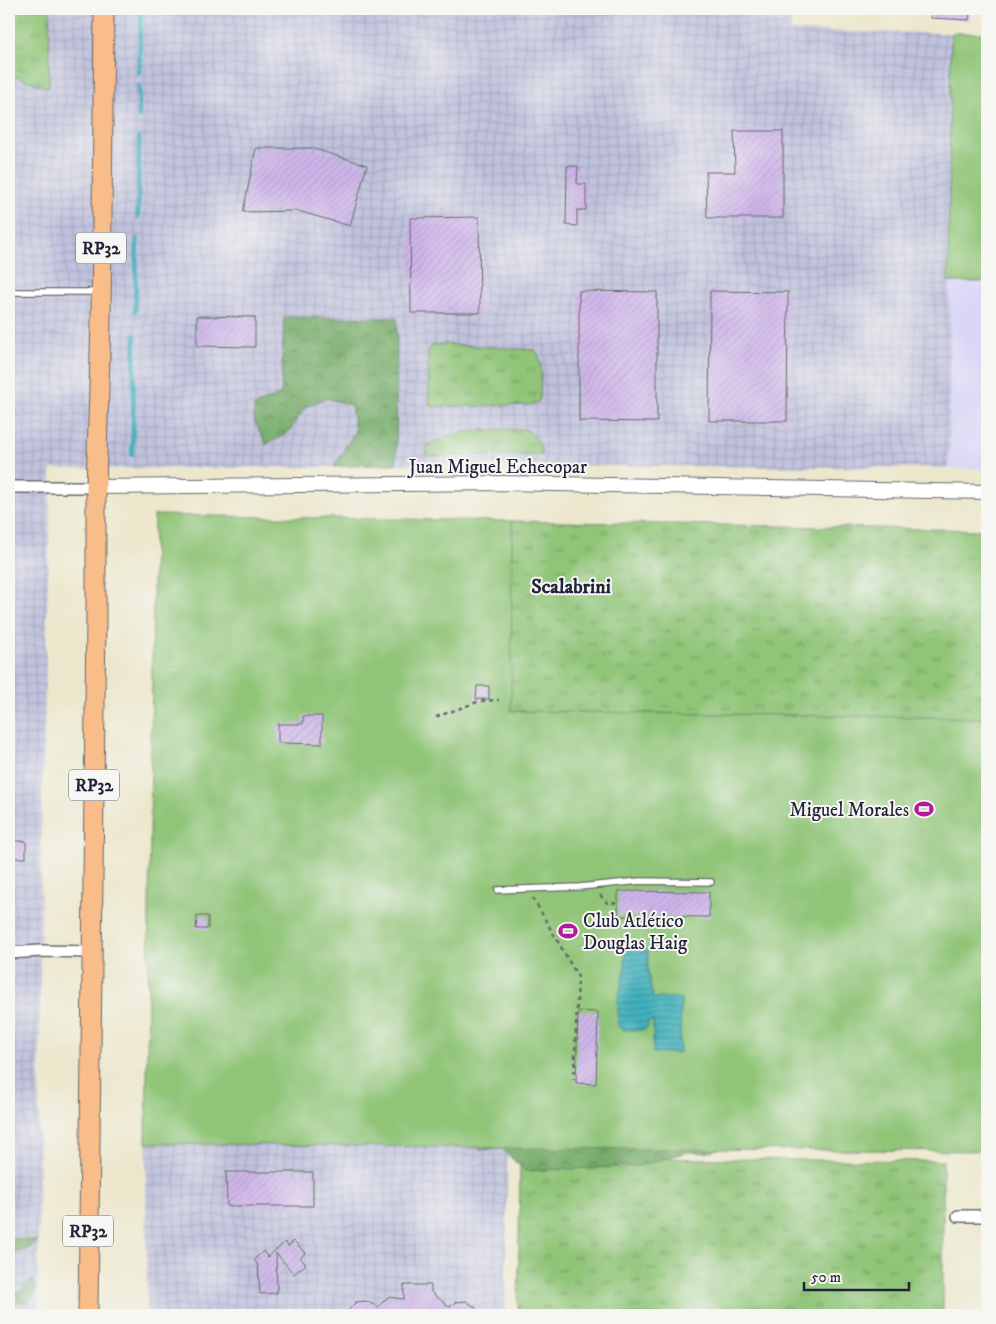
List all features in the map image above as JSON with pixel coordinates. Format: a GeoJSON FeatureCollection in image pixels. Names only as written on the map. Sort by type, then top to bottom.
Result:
{"type":"FeatureCollection","features":[{"type":"Feature","properties":{"kind":"main road","name":"RP32"},"geometry":{"type":"LineString","coordinates":[[88,1315],[96,487],[104,9]]}},
{"type":"Feature","properties":{"kind":"street","name":"Juan Miguel Echecopar"},"geometry":{"type":"LineString","coordinates":[[9,486],[502,484],[987,492]]}},
{"type":"Feature","properties":{"kind":"street"},"geometry":{"type":"LineString","coordinates":[[9,953],[40,951],[93,952]]}},
{"type":"Feature","properties":{"kind":"street"},"geometry":{"type":"LineString","coordinates":[[958,1216],[987,1216]]}},
{"type":"Feature","properties":{"kind":"lane"},"geometry":{"type":"LineString","coordinates":[[9,292],[100,292]]}},
{"type":"Feature","properties":{"kind":"lane"},"geometry":{"type":"LineString","coordinates":[[498,890],[593,886],[640,881],[711,882]]}},
{"type":"Feature","properties":{"kind":"path"},"geometry":{"type":"LineString","coordinates":[[436,718],[480,701],[499,700]]}},
{"type":"Feature","properties":{"kind":"path"},"geometry":{"type":"LineString","coordinates":[[593,886],[607,903],[618,903]]}},
{"type":"Feature","properties":{"kind":"path"},"geometry":{"type":"LineString","coordinates":[[529,890],[578,977],[574,1080]]}},
{"type":"Feature","properties":{"kind":"shaded area"},"geometry":{"type":"Polygon","coordinates":[[[50,9],[790,9],[791,31],[951,33],[949,468],[396,464],[334,467],[51,469],[41,831],[38,1315],[9,1315],[9,74],[49,87],[50,9]]]}},
{"type":"Feature","properties":{"kind":"shaded area"},"geometry":{"type":"Polygon","coordinates":[[[951,33],[987,33],[987,469],[949,468],[948,282],[951,33]]]}},
{"type":"Feature","properties":{"kind":"shaded area"},"geometry":{"type":"Polygon","coordinates":[[[146,1143],[508,1148],[505,1315],[147,1315],[146,1143]]]}},
{"type":"Feature","properties":{"kind":"green space"},"geometry":{"type":"Polygon","coordinates":[[[9,9],[50,9],[49,88],[9,74],[9,9]]]}},
{"type":"Feature","properties":{"kind":"green space"},"geometry":{"type":"Polygon","coordinates":[[[951,33],[987,33],[987,282],[948,282],[951,33]]]}},
{"type":"Feature","properties":{"kind":"green space"},"geometry":{"type":"Polygon","coordinates":[[[284,317],[397,318],[396,464],[334,467],[355,431],[351,405],[326,398],[305,407],[291,429],[281,437],[266,444],[254,421],[254,406],[281,394],[284,317]]]}},
{"type":"Feature","properties":{"kind":"green space"},"geometry":{"type":"Polygon","coordinates":[[[433,345],[535,350],[541,366],[540,399],[538,402],[530,405],[433,407],[429,404],[428,351],[433,345]]]}},
{"type":"Feature","properties":{"kind":"green space"},"geometry":{"type":"Polygon","coordinates":[[[524,429],[537,439],[542,455],[426,456],[428,445],[452,435],[486,430],[524,429]]]}},
{"type":"Feature","properties":{"kind":"green space","name":"Club Atlético Douglas Haig"},"geometry":{"type":"Polygon","coordinates":[[[154,515],[512,521],[511,711],[987,718],[987,1151],[508,1148],[146,1143],[154,515]]]}},
{"type":"Feature","properties":{"kind":"green space"},"geometry":{"type":"Polygon","coordinates":[[[512,521],[987,530],[987,718],[510,711],[512,521]]]}},
{"type":"Feature","properties":{"kind":"green space"},"geometry":{"type":"Polygon","coordinates":[[[457,1111],[729,1145],[706,1153],[689,1152],[638,1166],[525,1171],[501,1148],[480,1150],[457,1111]]]}},
{"type":"Feature","properties":{"kind":"green space"},"geometry":{"type":"Polygon","coordinates":[[[520,1157],[943,1161],[943,1315],[518,1315],[520,1157]]]}},
{"type":"Feature","properties":{"kind":"green space"},"geometry":{"type":"Polygon","coordinates":[[[9,1238],[38,1241],[28,1249],[9,1254],[9,1238]]]}},
{"type":"Feature","properties":{"kind":"green space"},"geometry":{"type":"Polygon","coordinates":[[[33,1278],[36,1291],[29,1302],[9,1303],[9,1289],[10,1291],[20,1292],[33,1278]]]}},
{"type":"Feature","properties":{"kind":"water"},"geometry":{"type":"Polygon","coordinates":[[[628,948],[645,948],[648,951],[648,972],[653,998],[681,998],[680,1053],[653,1053],[653,1021],[648,1021],[648,1027],[644,1030],[623,1030],[618,1026],[618,998],[625,969],[625,950],[628,948]]]}},
{"type":"Feature","properties":{"kind":"building"},"geometry":{"type":"Polygon","coordinates":[[[931,9],[970,9],[969,20],[931,18],[931,9]]]}},
{"type":"Feature","properties":{"kind":"building"},"geometry":{"type":"Polygon","coordinates":[[[734,131],[783,131],[783,218],[707,218],[706,172],[735,172],[734,131]]]}},
{"type":"Feature","properties":{"kind":"building"},"geometry":{"type":"Polygon","coordinates":[[[256,148],[311,148],[367,165],[350,226],[298,211],[243,212],[256,148]]]}},
{"type":"Feature","properties":{"kind":"building"},"geometry":{"type":"Polygon","coordinates":[[[567,166],[578,166],[577,184],[586,184],[586,210],[577,210],[577,226],[566,225],[567,166]]]}},
{"type":"Feature","properties":{"kind":"building"},"geometry":{"type":"Polygon","coordinates":[[[479,217],[480,313],[411,313],[410,218],[479,217]]]}},
{"type":"Feature","properties":{"kind":"building"},"geometry":{"type":"Polygon","coordinates":[[[579,291],[657,292],[657,422],[579,421],[579,291]]]}},
{"type":"Feature","properties":{"kind":"building"},"geometry":{"type":"Polygon","coordinates":[[[710,291],[788,292],[787,421],[709,421],[710,291]]]}},
{"type":"Feature","properties":{"kind":"building"},"geometry":{"type":"Polygon","coordinates":[[[197,316],[255,317],[255,347],[197,346],[197,316]]]}},
{"type":"Feature","properties":{"kind":"building"},"geometry":{"type":"Polygon","coordinates":[[[477,686],[489,686],[489,699],[476,699],[477,686]]]}},
{"type":"Feature","properties":{"kind":"building"},"geometry":{"type":"Polygon","coordinates":[[[303,716],[322,716],[322,744],[278,743],[278,724],[303,724],[303,716]]]}},
{"type":"Feature","properties":{"kind":"building"},"geometry":{"type":"Polygon","coordinates":[[[9,841],[26,841],[26,858],[9,858],[9,841]]]}},
{"type":"Feature","properties":{"kind":"building"},"geometry":{"type":"Polygon","coordinates":[[[618,891],[709,892],[709,917],[618,916],[618,891]]]}},
{"type":"Feature","properties":{"kind":"building"},"geometry":{"type":"Polygon","coordinates":[[[197,916],[208,916],[208,929],[196,929],[197,916]]]}},
{"type":"Feature","properties":{"kind":"building"},"geometry":{"type":"Polygon","coordinates":[[[578,1011],[598,1012],[596,1084],[576,1083],[578,1011]]]}},
{"type":"Feature","properties":{"kind":"building"},"geometry":{"type":"Polygon","coordinates":[[[226,1172],[313,1172],[313,1206],[227,1206],[226,1172]]]}},
{"type":"Feature","properties":{"kind":"building"},"geometry":{"type":"Polygon","coordinates":[[[294,1241],[305,1253],[300,1258],[306,1264],[294,1274],[276,1253],[277,1293],[260,1294],[258,1265],[254,1260],[263,1251],[268,1257],[285,1242],[288,1246],[294,1241]]]}},
{"type":"Feature","properties":{"kind":"building"},"geometry":{"type":"Polygon","coordinates":[[[404,1285],[431,1285],[431,1292],[449,1307],[456,1302],[466,1301],[475,1307],[480,1315],[344,1315],[356,1302],[366,1301],[378,1307],[388,1297],[404,1299],[404,1285]]]}},
{"type":"Feature","properties":{"kind":"waterway"},"geometry":{"type":"LineString","coordinates":[[139,73],[141,9]]}},
{"type":"Feature","properties":{"kind":"waterway"},"geometry":{"type":"LineString","coordinates":[[139,86],[139,117]]}},
{"type":"Feature","properties":{"kind":"waterway"},"geometry":{"type":"LineString","coordinates":[[138,217],[139,137]]}},
{"type":"Feature","properties":{"kind":"waterway"},"geometry":{"type":"LineString","coordinates":[[135,311],[137,239]]}},
{"type":"Feature","properties":{"kind":"waterway"},"geometry":{"type":"LineString","coordinates":[[132,455],[135,334]]}},
{"type":"Feature","properties":{"kind":"place","name":"Miguel Morales"},"geometry":{"type":"Point","coordinates":[924,809]}},
{"type":"Feature","properties":{"kind":"place","name":"Club Atlético Douglas Haig"},"geometry":{"type":"Point","coordinates":[568,931]}},
{"type":"Feature","properties":{"kind":"district","name":"Scalabrini"},"geometry":{"type":"Point","coordinates":[571,586]}}]}
